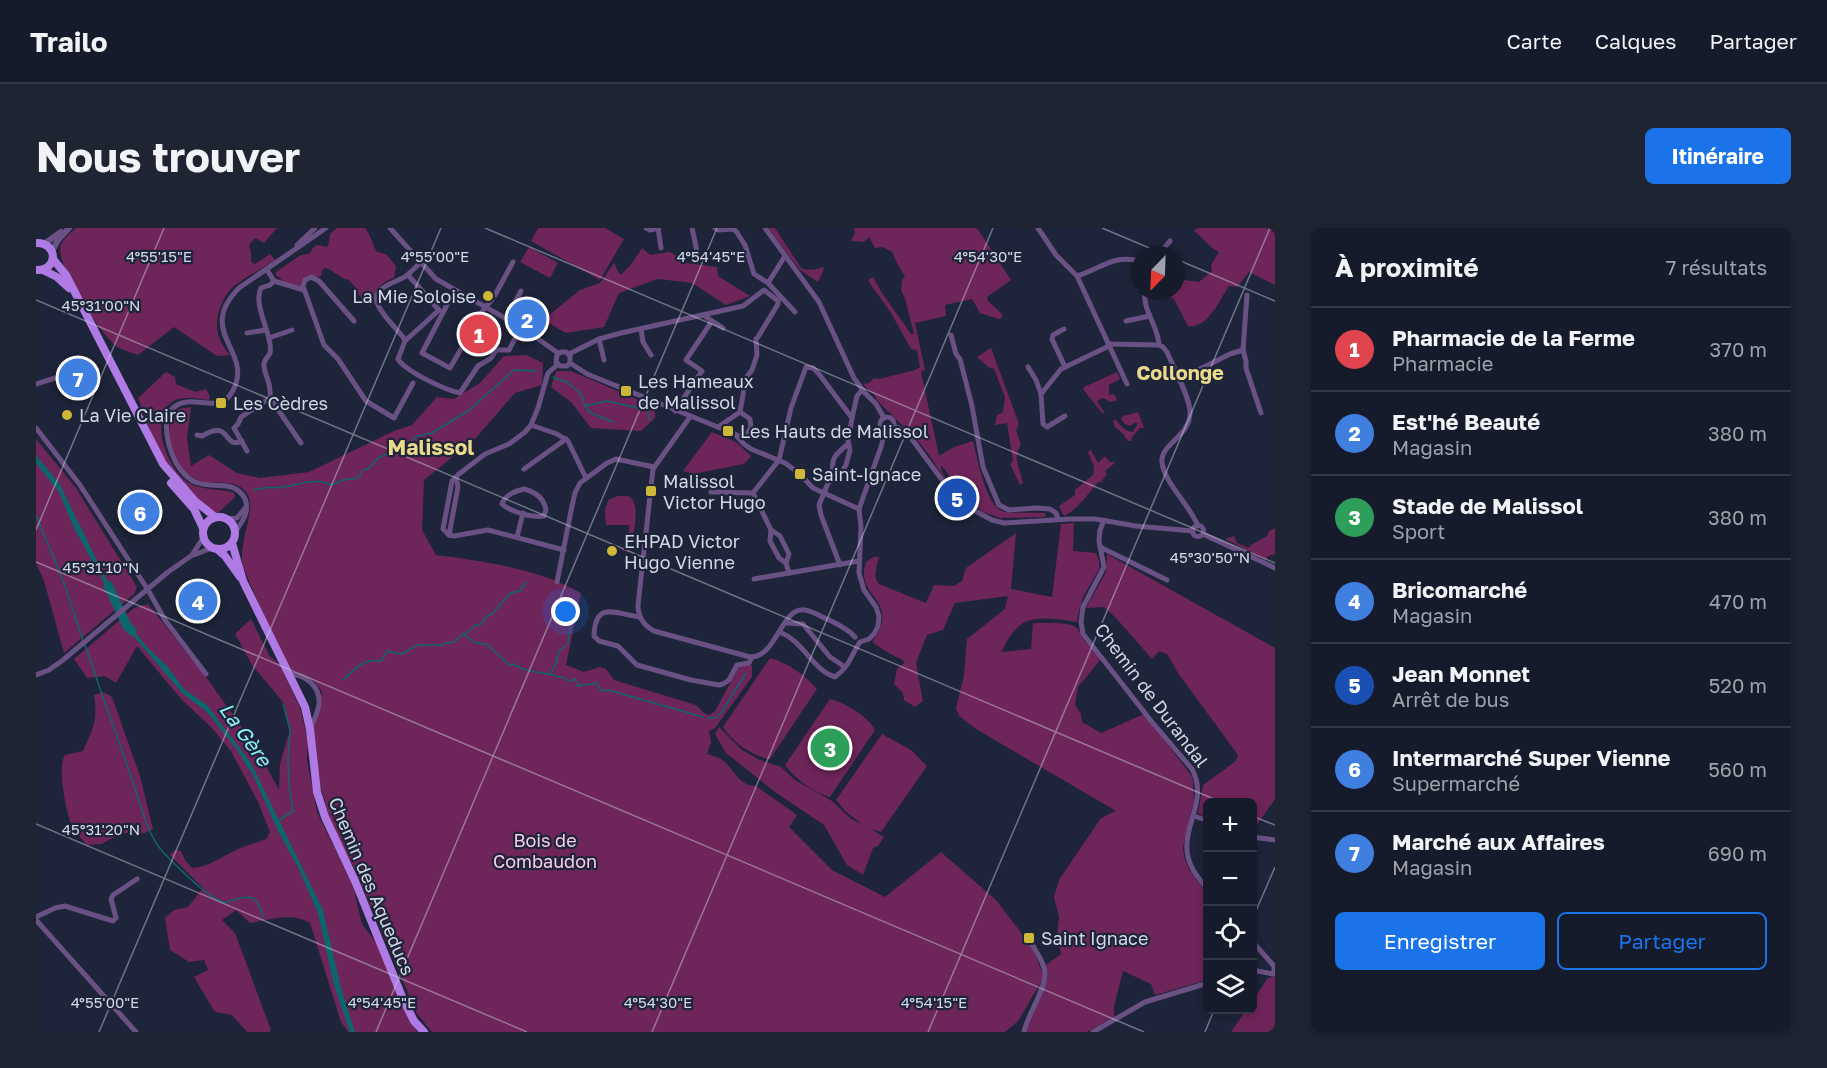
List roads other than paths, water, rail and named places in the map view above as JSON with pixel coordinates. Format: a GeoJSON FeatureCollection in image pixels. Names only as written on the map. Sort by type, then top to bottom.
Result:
{"type":"FeatureCollection","features":[{"type":"Feature","properties":{"kind":"main road"},"geometry":{"type":"LineString","coordinates":[[39,242],[52,255],[66,275],[163,464],[195,501],[215,517],[228,519],[232,523],[235,532],[232,543],[225,548],[215,548],[203,538],[203,528],[194,509],[166,475],[156,458],[152,444]]}},
{"type":"Feature","properties":{"kind":"main road"},"geometry":{"type":"LineString","coordinates":[[40,270],[48,268],[52,255]]}},
{"type":"Feature","properties":{"kind":"main road"},"geometry":{"type":"LineString","coordinates":[[40,270],[57,277],[75,295]]}},
{"type":"Feature","properties":{"kind":"main road"},"geometry":{"type":"LineString","coordinates":[[203,528],[215,517]]}},
{"type":"Feature","properties":{"kind":"main road","name":"Chemin des Aqueducs"},"geometry":{"type":"LineString","coordinates":[[232,543],[243,581]]}},
{"type":"Feature","properties":{"kind":"main road","name":"Chemin des Aqueducs"},"geometry":{"type":"LineString","coordinates":[[215,548],[225,556],[243,581],[305,706],[317,792],[325,817],[355,881],[403,999],[414,1021],[424,1032]]}},
{"type":"Feature","properties":{"kind":"street"},"geometry":{"type":"LineString","coordinates":[[39,242],[67,228]]}},
{"type":"Feature","properties":{"kind":"street"},"geometry":{"type":"LineString","coordinates":[[52,255],[58,240],[67,228]]}},
{"type":"Feature","properties":{"kind":"street"},"geometry":{"type":"LineString","coordinates":[[286,256],[315,228]]}},
{"type":"Feature","properties":{"kind":"street"},"geometry":{"type":"LineString","coordinates":[[235,532],[246,515],[244,497],[233,487],[201,484],[186,476],[174,457],[167,436],[166,426],[169,415],[174,408],[187,402],[216,404],[227,399],[238,377],[239,369],[223,334],[224,311],[230,298],[239,288],[326,228]]}},
{"type":"Feature","properties":{"kind":"street"},"geometry":{"type":"LineString","coordinates":[[390,228],[436,279],[521,327],[558,353]]}},
{"type":"Feature","properties":{"kind":"street"},"geometry":{"type":"LineString","coordinates":[[646,228],[650,230],[658,228],[662,248]]}},
{"type":"Feature","properties":{"kind":"street"},"geometry":{"type":"LineString","coordinates":[[692,228],[698,256]]}},
{"type":"Feature","properties":{"kind":"street"},"geometry":{"type":"LineString","coordinates":[[716,228],[736,231],[745,245],[754,274],[768,283],[795,312]]}},
{"type":"Feature","properties":{"kind":"street"},"geometry":{"type":"LineString","coordinates":[[765,228],[819,302],[844,360],[862,390],[876,404],[884,418]]}},
{"type":"Feature","properties":{"kind":"street"},"geometry":{"type":"LineString","coordinates":[[1038,228],[1056,255],[1077,276],[1127,384]]}},
{"type":"Feature","properties":{"kind":"street"},"geometry":{"type":"LineString","coordinates":[[1166,246],[1170,242]]}},
{"type":"Feature","properties":{"kind":"street"},"geometry":{"type":"LineString","coordinates":[[768,283],[785,256]]}},
{"type":"Feature","properties":{"kind":"street"},"geometry":{"type":"LineString","coordinates":[[1077,276],[1120,258],[1131,260]]}},
{"type":"Feature","properties":{"kind":"street"},"geometry":{"type":"LineString","coordinates":[[450,299],[422,353],[450,368],[513,262]]}},
{"type":"Feature","properties":{"kind":"street"},"geometry":{"type":"LineString","coordinates":[[405,341],[378,306],[376,300],[378,293],[387,285],[408,275],[420,263]]}},
{"type":"Feature","properties":{"kind":"street"},"geometry":{"type":"LineString","coordinates":[[267,270],[274,281],[304,290]]}},
{"type":"Feature","properties":{"kind":"street"},"geometry":{"type":"LineString","coordinates":[[408,275],[439,310],[405,341],[398,358],[399,362],[443,387],[460,393],[478,366],[491,358],[496,350],[509,350],[521,327]]}},
{"type":"Feature","properties":{"kind":"street"},"geometry":{"type":"LineString","coordinates":[[354,321],[316,279],[311,277],[305,280],[304,290],[324,345],[338,358],[366,401],[394,418],[413,383]]}},
{"type":"Feature","properties":{"kind":"street"},"geometry":{"type":"LineString","coordinates":[[274,281],[261,288],[259,293],[270,352],[264,366],[272,387],[270,398],[301,443]]}},
{"type":"Feature","properties":{"kind":"street"},"geometry":{"type":"LineString","coordinates":[[569,354],[599,339],[743,306],[764,290],[778,301],[778,304],[757,338],[758,355],[746,378],[740,412],[718,427]]}},
{"type":"Feature","properties":{"kind":"street"},"geometry":{"type":"LineString","coordinates":[[506,319],[521,291]]}},
{"type":"Feature","properties":{"kind":"street"},"geometry":{"type":"LineString","coordinates":[[1247,295],[1243,350],[1246,368],[1261,413]]}},
{"type":"Feature","properties":{"kind":"street"},"geometry":{"type":"LineString","coordinates":[[1144,300],[1158,336],[1159,345]]}},
{"type":"Feature","properties":{"kind":"street"},"geometry":{"type":"LineString","coordinates":[[703,315],[723,328]]}},
{"type":"Feature","properties":{"kind":"street"},"geometry":{"type":"LineString","coordinates":[[1126,321],[1150,316]]}},
{"type":"Feature","properties":{"kind":"street"},"geometry":{"type":"LineString","coordinates":[[675,411],[702,371],[686,360],[712,321]]}},
{"type":"Feature","properties":{"kind":"street"},"geometry":{"type":"LineString","coordinates":[[641,329],[644,342],[651,355]]}},
{"type":"Feature","properties":{"kind":"street"},"geometry":{"type":"LineString","coordinates":[[1064,329],[1053,335],[1052,339],[1065,367]]}},
{"type":"Feature","properties":{"kind":"street"},"geometry":{"type":"LineString","coordinates":[[247,333],[266,330]]}},
{"type":"Feature","properties":{"kind":"street"},"geometry":{"type":"LineString","coordinates":[[269,339],[292,330]]}},
{"type":"Feature","properties":{"kind":"street"},"geometry":{"type":"LineString","coordinates":[[951,335],[956,354],[960,359],[972,406],[983,467],[998,502],[1002,508],[1009,510],[1050,509],[1056,513],[1058,519]]}},
{"type":"Feature","properties":{"kind":"street"},"geometry":{"type":"LineString","coordinates":[[599,339],[604,360]]}},
{"type":"Feature","properties":{"kind":"street"},"geometry":{"type":"LineString","coordinates":[[1041,394],[1059,371],[1109,344],[1163,347],[1190,409],[1190,417],[1185,430],[1162,454],[1162,465],[1198,526],[1203,528],[1203,534]]}},
{"type":"Feature","properties":{"kind":"street"},"geometry":{"type":"LineString","coordinates":[[1178,380],[1230,354],[1243,350]]}},
{"type":"Feature","properties":{"kind":"street"},"geometry":{"type":"LineString","coordinates":[[565,351],[571,357],[570,363],[565,367],[555,360],[558,353],[565,351]]}},
{"type":"Feature","properties":{"kind":"street"},"geometry":{"type":"LineString","coordinates":[[570,363],[597,379],[738,436],[744,444],[793,469],[813,488],[859,509]]}},
{"type":"Feature","properties":{"kind":"street"},"geometry":{"type":"LineString","coordinates":[[558,364],[548,373],[541,400],[531,425],[525,432],[509,444],[485,454],[456,477],[451,486],[444,529],[449,535],[454,536],[488,530],[564,550]]}},
{"type":"Feature","properties":{"kind":"street"},"geometry":{"type":"LineString","coordinates":[[753,494],[779,460],[791,408],[806,367],[813,368],[819,374],[852,418]]}},
{"type":"Feature","properties":{"kind":"street"},"geometry":{"type":"LineString","coordinates":[[1028,367],[1041,394],[1042,421],[1045,426],[1051,426],[1065,416]]}},
{"type":"Feature","properties":{"kind":"street"},"geometry":{"type":"LineString","coordinates":[[36,384],[55,378]]}},
{"type":"Feature","properties":{"kind":"street"},"geometry":{"type":"LineString","coordinates":[[840,565],[819,508],[828,483],[840,475],[846,465],[856,398],[862,390]]}},
{"type":"Feature","properties":{"kind":"street"},"geometry":{"type":"LineString","coordinates":[[247,451],[234,428],[241,417],[270,398]]}},
{"type":"Feature","properties":{"kind":"street"},"geometry":{"type":"LineString","coordinates":[[738,436],[747,434],[752,427],[750,419],[740,412]]}},
{"type":"Feature","properties":{"kind":"street"},"geometry":{"type":"LineString","coordinates":[[690,417],[654,467],[638,605],[639,617],[654,631],[752,657],[760,656],[766,651],[795,612],[805,610],[846,629],[857,640],[869,639],[874,634],[879,616],[862,584],[859,561],[861,527],[859,509],[881,447],[885,431],[880,424],[884,418]]}},
{"type":"Feature","properties":{"kind":"street"},"geometry":{"type":"LineString","coordinates":[[884,418],[892,419],[894,426]]}},
{"type":"Feature","properties":{"kind":"street"},"geometry":{"type":"LineString","coordinates":[[531,425],[566,439],[586,478]]}},
{"type":"Feature","properties":{"kind":"street"},"geometry":{"type":"LineString","coordinates":[[894,426],[911,438],[957,498],[975,512],[992,520],[1004,523],[1058,519],[1104,520],[1193,531]]}},
{"type":"Feature","properties":{"kind":"street"},"geometry":{"type":"LineString","coordinates":[[885,431],[894,426]]}},
{"type":"Feature","properties":{"kind":"street"},"geometry":{"type":"LineString","coordinates":[[36,428],[80,485],[165,620],[206,674]]}},
{"type":"Feature","properties":{"kind":"street"},"geometry":{"type":"LineString","coordinates":[[197,435],[202,436],[213,429],[218,429],[223,431],[233,443],[237,444],[242,441]]}},
{"type":"Feature","properties":{"kind":"street"},"geometry":{"type":"LineString","coordinates":[[524,469],[566,439]]}},
{"type":"Feature","properties":{"kind":"street"},"geometry":{"type":"LineString","coordinates":[[833,478],[831,464],[835,454],[848,444]]}},
{"type":"Feature","properties":{"kind":"street"},"geometry":{"type":"LineString","coordinates":[[557,582],[575,493],[580,483],[616,459],[654,467]]}},
{"type":"Feature","properties":{"kind":"street"},"geometry":{"type":"LineString","coordinates":[[524,489],[543,500],[546,513],[541,517],[523,513],[506,508],[502,504],[505,498],[524,489]]}},
{"type":"Feature","properties":{"kind":"street"},"geometry":{"type":"LineString","coordinates":[[711,492],[753,494]]}},
{"type":"Feature","properties":{"kind":"street"},"geometry":{"type":"LineString","coordinates":[[753,494],[771,530],[780,536],[789,554],[786,563],[789,573]]}},
{"type":"Feature","properties":{"kind":"street"},"geometry":{"type":"LineString","coordinates":[[228,519],[237,518],[246,506]]}},
{"type":"Feature","properties":{"kind":"street"},"geometry":{"type":"LineString","coordinates":[[517,537],[523,513]]}},
{"type":"Feature","properties":{"kind":"street","name":"Chemin de Durandal"},"geometry":{"type":"LineString","coordinates":[[1104,520],[1099,534],[1104,567],[1083,607],[1081,622],[1083,634],[1192,769],[1198,781],[1198,796],[1187,843],[1188,857],[1194,872],[1203,883]]}},
{"type":"Feature","properties":{"kind":"street"},"geometry":{"type":"LineString","coordinates":[[1193,531],[1198,526]]}},
{"type":"Feature","properties":{"kind":"street"},"geometry":{"type":"LineString","coordinates":[[771,530],[770,541],[779,558],[786,563]]}},
{"type":"Feature","properties":{"kind":"street"},"geometry":{"type":"LineString","coordinates":[[1193,531],[1198,537],[1203,534]]}},
{"type":"Feature","properties":{"kind":"street"},"geometry":{"type":"LineString","coordinates":[[1203,534],[1275,568]]}},
{"type":"Feature","properties":{"kind":"street"},"geometry":{"type":"LineString","coordinates":[[36,675],[57,665],[191,556],[203,538]]}},
{"type":"Feature","properties":{"kind":"street"},"geometry":{"type":"LineString","coordinates":[[1100,547],[1167,580]]}},
{"type":"Feature","properties":{"kind":"street"},"geometry":{"type":"LineString","coordinates":[[191,556],[215,548]]}},
{"type":"Feature","properties":{"kind":"street"},"geometry":{"type":"LineString","coordinates":[[754,579],[859,561]]}},
{"type":"Feature","properties":{"kind":"street"},"geometry":{"type":"LineString","coordinates":[[639,617],[601,613],[597,617],[594,636],[599,641],[618,646],[637,665],[719,685],[729,680],[737,664],[749,663],[752,657]]}},
{"type":"Feature","properties":{"kind":"street"},"geometry":{"type":"LineString","coordinates":[[786,623],[803,624],[830,657],[845,667]]}},
{"type":"Feature","properties":{"kind":"street"},"geometry":{"type":"LineString","coordinates":[[780,632],[790,637],[815,663],[832,676],[837,676],[855,653],[857,640]]}},
{"type":"Feature","properties":{"kind":"street"},"geometry":{"type":"LineString","coordinates":[[289,674],[309,680],[315,686],[319,696],[318,709],[310,729]]}},
{"type":"Feature","properties":{"kind":"street"},"geometry":{"type":"LineString","coordinates":[[1194,816],[1203,819]]}},
{"type":"Feature","properties":{"kind":"street"},"geometry":{"type":"LineString","coordinates":[[1257,838],[1275,840]]}},
{"type":"Feature","properties":{"kind":"street"},"geometry":{"type":"LineString","coordinates":[[136,1032],[36,918],[55,908],[65,906],[113,921],[116,918],[111,899],[113,895],[137,879]]}},
{"type":"Feature","properties":{"kind":"street"},"geometry":{"type":"LineString","coordinates":[[1024,1032],[1046,978],[1044,967],[1032,944]]}},
{"type":"Feature","properties":{"kind":"street"},"geometry":{"type":"LineString","coordinates":[[1257,947],[1275,969],[1273,974],[1257,971]]}},
{"type":"Feature","properties":{"kind":"street"},"geometry":{"type":"LineString","coordinates":[[1093,1032],[1145,1002],[1203,985]]}},
{"type":"Feature","properties":{"kind":"waterway"},"geometry":{"type":"LineString","coordinates":[[254,490],[314,482],[331,485],[343,480],[358,478],[362,471],[369,468],[377,459],[409,443],[417,436],[432,433],[468,411],[514,370],[537,371]]}},
{"type":"Feature","properties":{"kind":"waterway"},"geometry":{"type":"LineString","coordinates":[[553,377],[568,383],[581,394],[585,406],[607,401],[647,410],[650,420]]}},
{"type":"Feature","properties":{"kind":"waterway"},"geometry":{"type":"LineString","coordinates":[[586,407],[589,412],[613,422]]}},
{"type":"Feature","properties":{"kind":"waterway"},"geometry":{"type":"LineString","coordinates":[[36,515],[66,588],[83,641]]}},
{"type":"Feature","properties":{"kind":"waterway"},"geometry":{"type":"LineString","coordinates":[[343,680],[364,663],[381,661],[387,651],[402,654],[418,645],[442,645],[455,642],[475,625],[480,625],[510,593],[520,591],[526,582]]}},
{"type":"Feature","properties":{"kind":"waterway","name":"La Gère"},"geometry":{"type":"LineString","coordinates":[[108,585],[127,626],[132,631]]}},
{"type":"Feature","properties":{"kind":"waterway"},"geometry":{"type":"LineString","coordinates":[[550,674],[559,651],[568,644],[573,601]]}},
{"type":"Feature","properties":{"kind":"waterway"},"geometry":{"type":"LineString","coordinates":[[463,634],[476,643],[487,644],[509,665],[513,664],[526,670],[563,677],[569,681],[575,679],[578,686],[597,683],[601,691],[608,690],[703,717]]}},
{"type":"Feature","properties":{"kind":"waterway"},"geometry":{"type":"LineString","coordinates":[[85,645],[144,818],[157,845],[200,888],[225,902],[249,897],[259,905],[264,918]]}},
{"type":"Feature","properties":{"kind":"waterway"},"geometry":{"type":"LineString","coordinates":[[708,718],[715,718],[721,713],[746,673]]}},
{"type":"Feature","properties":{"kind":"waterway"},"geometry":{"type":"LineString","coordinates":[[279,820],[293,811],[288,760],[290,730],[283,704]]}},
{"type":"Feature","properties":{"kind":"place","name":"La Mie Soloise"},"geometry":{"type":"Point","coordinates":[488,296]}},
{"type":"Feature","properties":{"kind":"place","name":"Est'hé Beauté"},"geometry":{"type":"Point","coordinates":[527,319]}},
{"type":"Feature","properties":{"kind":"place","name":"Pharmacie de la Ferme"},"geometry":{"type":"Point","coordinates":[479,334]}},
{"type":"Feature","properties":{"kind":"place","name":"Marché aux Affaires"},"geometry":{"type":"Point","coordinates":[78,378]}},
{"type":"Feature","properties":{"kind":"place","name":"Les Hameaux de Malissol"},"geometry":{"type":"Point","coordinates":[626,391]}},
{"type":"Feature","properties":{"kind":"place","name":"Les Cèdres"},"geometry":{"type":"Point","coordinates":[221,403]}},
{"type":"Feature","properties":{"kind":"place","name":"La Vie Claire"},"geometry":{"type":"Point","coordinates":[67,415]}},
{"type":"Feature","properties":{"kind":"place","name":"Les Hauts de Malissol"},"geometry":{"type":"Point","coordinates":[728,431]}},
{"type":"Feature","properties":{"kind":"place","name":"Saint-Ignace"},"geometry":{"type":"Point","coordinates":[800,474]}},
{"type":"Feature","properties":{"kind":"place","name":"Malissol Victor Hugo"},"geometry":{"type":"Point","coordinates":[651,491]}},
{"type":"Feature","properties":{"kind":"place","name":"Jean Monnet"},"geometry":{"type":"Point","coordinates":[957,498]}},
{"type":"Feature","properties":{"kind":"place","name":"Intermarché Super Vienne"},"geometry":{"type":"Point","coordinates":[140,512]}},
{"type":"Feature","properties":{"kind":"place","name":"EHPAD Victor Hugo Vienne"},"geometry":{"type":"Point","coordinates":[612,551]}},
{"type":"Feature","properties":{"kind":"place","name":"Bricomarché"},"geometry":{"type":"Point","coordinates":[198,601]}},
{"type":"Feature","properties":{"kind":"place","name":"Stade de Malissol"},"geometry":{"type":"Point","coordinates":[830,748]}},
{"type":"Feature","properties":{"kind":"place","name":"Saint Ignace"},"geometry":{"type":"Point","coordinates":[1029,938]}},
{"type":"Feature","properties":{"kind":"district","name":"Collonge"},"geometry":{"type":"Point","coordinates":[1180,372]}},
{"type":"Feature","properties":{"kind":"district","name":"Malissol"},"geometry":{"type":"Point","coordinates":[431,447]}},
{"type":"Feature","properties":{"kind":"park label","name":"Bois de Combaudon"},"geometry":{"type":"Point","coordinates":[545,850]}}]}
